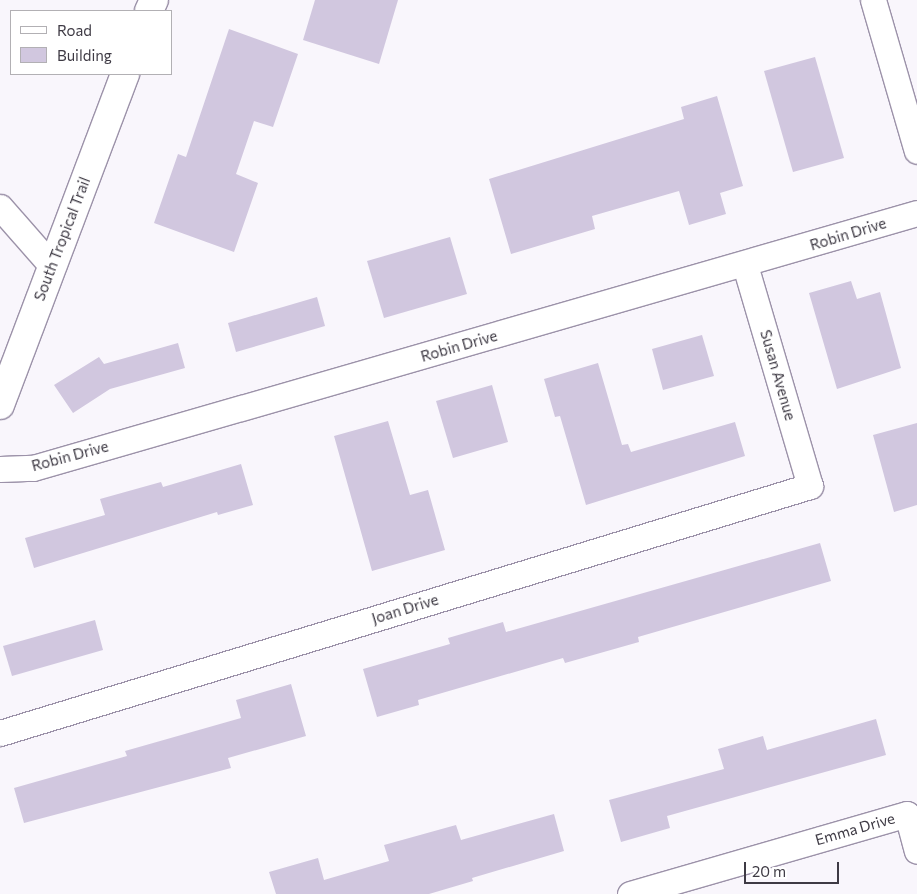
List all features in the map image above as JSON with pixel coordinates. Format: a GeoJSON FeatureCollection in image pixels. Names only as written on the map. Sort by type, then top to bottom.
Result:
{"type":"FeatureCollection","features":[{"type":"Feature","properties":{"kind":"street"},"geometry":{"type":"LineString","coordinates":[[873,0],[917,151]]}},
{"type":"Feature","properties":{"kind":"street","name":"South Tropical Trail"},"geometry":{"type":"LineString","coordinates":[[0,405],[51,265],[125,75]]}},
{"type":"Feature","properties":{"kind":"street"},"geometry":{"type":"LineString","coordinates":[[0,207],[51,265]]}},
{"type":"Feature","properties":{"kind":"street","name":"Robin Drive"},"geometry":{"type":"LineString","coordinates":[[0,469],[34,468],[745,265],[917,213]]}},
{"type":"Feature","properties":{"kind":"street","name":"Susan Avenue"},"geometry":{"type":"LineString","coordinates":[[745,265],[810,486]]}},
{"type":"Feature","properties":{"kind":"street","name":"Joan Drive"},"geometry":{"type":"LineString","coordinates":[[0,733],[810,486]]}},
{"type":"Feature","properties":{"kind":"street","name":"Emma Drive"},"geometry":{"type":"LineString","coordinates":[[630,894],[907,814],[917,851]]}},
{"type":"Feature","properties":{"kind":"building"},"geometry":{"type":"Polygon","coordinates":[[[315,0],[398,0],[379,64],[303,40],[315,0]]]}},
{"type":"Feature","properties":{"kind":"building"},"geometry":{"type":"Polygon","coordinates":[[[229,29],[298,54],[273,127],[254,121],[236,174],[258,183],[234,252],[154,223],[178,154],[186,157],[229,29]]]}},
{"type":"Feature","properties":{"kind":"building"},"geometry":{"type":"Polygon","coordinates":[[[815,57],[844,158],[793,172],[764,71],[815,57]]]}},
{"type":"Feature","properties":{"kind":"building"},"geometry":{"type":"Polygon","coordinates":[[[717,96],[743,186],[720,193],[726,214],[689,225],[679,191],[592,216],[595,229],[511,254],[489,179],[684,119],[681,107],[717,96]]]}},
{"type":"Feature","properties":{"kind":"building"},"geometry":{"type":"Polygon","coordinates":[[[450,237],[467,294],[384,318],[367,261],[450,237]]]}},
{"type":"Feature","properties":{"kind":"building"},"geometry":{"type":"Polygon","coordinates":[[[851,281],[857,299],[880,292],[901,368],[837,389],[809,293],[851,281]]]}},
{"type":"Feature","properties":{"kind":"building"},"geometry":{"type":"Polygon","coordinates":[[[317,297],[325,326],[236,352],[228,323],[317,297]]]}},
{"type":"Feature","properties":{"kind":"building"},"geometry":{"type":"Polygon","coordinates":[[[702,335],[714,376],[663,390],[652,349],[702,335]]]}},
{"type":"Feature","properties":{"kind":"building"},"geometry":{"type":"Polygon","coordinates":[[[178,343],[185,368],[110,389],[73,413],[54,385],[99,357],[104,364],[178,343]]]}},
{"type":"Feature","properties":{"kind":"building"},"geometry":{"type":"Polygon","coordinates":[[[598,363],[622,445],[628,444],[631,452],[735,422],[745,456],[586,505],[560,416],[555,417],[544,379],[598,363]]]}},
{"type":"Feature","properties":{"kind":"building"},"geometry":{"type":"Polygon","coordinates":[[[492,385],[508,442],[453,458],[436,401],[492,385]]]}},
{"type":"Feature","properties":{"kind":"building"},"geometry":{"type":"Polygon","coordinates":[[[388,421],[410,495],[428,490],[445,550],[372,571],[334,436],[388,421]]]}},
{"type":"Feature","properties":{"kind":"building"},"geometry":{"type":"Polygon","coordinates":[[[917,423],[917,505],[894,512],[873,435],[917,423]]]}},
{"type":"Feature","properties":{"kind":"building"},"geometry":{"type":"Polygon","coordinates":[[[241,464],[253,505],[218,515],[217,512],[34,568],[25,538],[105,515],[100,499],[161,482],[163,487],[241,464]]]}},
{"type":"Feature","properties":{"kind":"building"},"geometry":{"type":"Polygon","coordinates":[[[820,543],[831,581],[638,637],[639,642],[565,663],[563,658],[418,700],[419,705],[377,717],[363,669],[450,644],[448,638],[503,622],[506,632],[820,543]]]}},
{"type":"Feature","properties":{"kind":"building"},"geometry":{"type":"Polygon","coordinates":[[[95,620],[103,650],[12,676],[3,646],[95,620]]]}},
{"type":"Feature","properties":{"kind":"building"},"geometry":{"type":"Polygon","coordinates":[[[291,684],[306,736],[228,758],[231,768],[24,823],[14,788],[127,756],[125,751],[241,718],[236,700],[291,684]]]}},
{"type":"Feature","properties":{"kind":"building"},"geometry":{"type":"Polygon","coordinates":[[[876,719],[886,755],[667,816],[670,828],[621,842],[609,800],[724,769],[718,749],[763,736],[767,750],[876,719]]]}},
{"type":"Feature","properties":{"kind":"building"},"geometry":{"type":"Polygon","coordinates":[[[554,814],[564,851],[472,878],[473,881],[429,894],[276,894],[269,872],[318,858],[324,880],[389,861],[384,845],[456,825],[461,840],[554,814]]]}}]}
